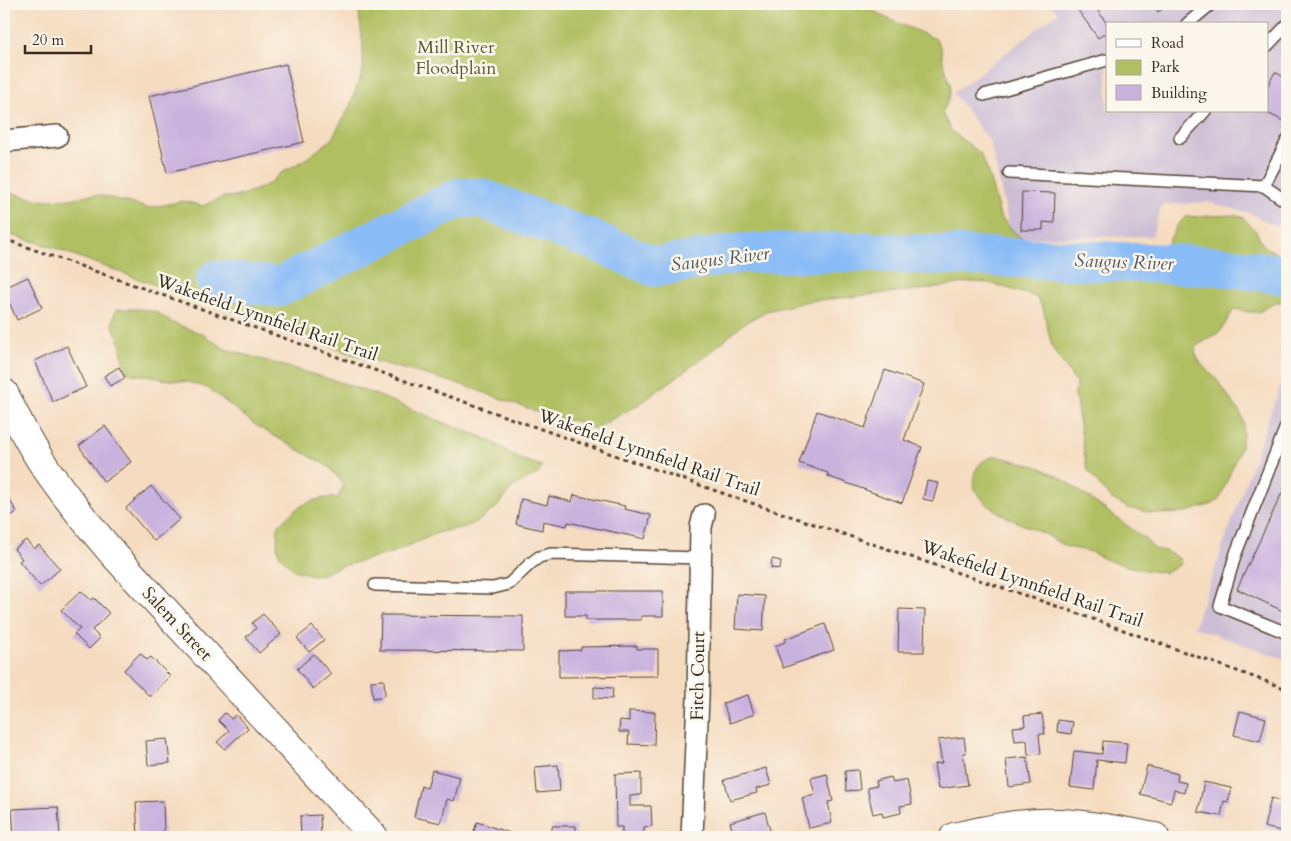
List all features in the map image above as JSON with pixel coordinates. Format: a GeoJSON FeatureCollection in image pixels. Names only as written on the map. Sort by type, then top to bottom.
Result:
{"type":"FeatureCollection","features":[{"type":"Feature","properties":{"kind":"main road","name":"Salem Street"},"geometry":{"type":"LineString","coordinates":[[4,392],[41,460],[92,529],[374,837]]}},
{"type":"Feature","properties":{"kind":"main road"},"geometry":{"type":"LineString","coordinates":[[954,837],[1004,827],[1059,823],[1102,827],[1155,837]]}},
{"type":"Feature","properties":{"kind":"street"},"geometry":{"type":"LineString","coordinates":[[4,141],[57,136]]}},
{"type":"Feature","properties":{"kind":"street","name":"Fitch Court"},"geometry":{"type":"LineString","coordinates":[[692,837],[698,698],[701,527],[704,515]]}},
{"type":"Feature","properties":{"kind":"lane"},"geometry":{"type":"LineString","coordinates":[[1188,22],[1211,4]]}},
{"type":"Feature","properties":{"kind":"lane"},"geometry":{"type":"LineString","coordinates":[[1268,45],[1287,25]]}},
{"type":"Feature","properties":{"kind":"lane"},"geometry":{"type":"LineString","coordinates":[[984,95],[1106,60]]}},
{"type":"Feature","properties":{"kind":"lane"},"geometry":{"type":"LineString","coordinates":[[1180,138],[1204,112]]}},
{"type":"Feature","properties":{"kind":"lane"},"geometry":{"type":"LineString","coordinates":[[1264,186],[1287,141]]}},
{"type":"Feature","properties":{"kind":"lane"},"geometry":{"type":"LineString","coordinates":[[1009,173],[1264,186],[1287,202]]}},
{"type":"Feature","properties":{"kind":"lane"},"geometry":{"type":"LineString","coordinates":[[1287,424],[1236,553],[1220,606],[1287,633]]}},
{"type":"Feature","properties":{"kind":"lane"},"geometry":{"type":"LineString","coordinates":[[375,585],[493,588],[509,584],[540,558],[551,554],[700,558]]}},
{"type":"Feature","properties":{"kind":"path","name":"Wakefield Lynnfield Rail Trail"},"geometry":{"type":"LineString","coordinates":[[4,239],[718,492],[1065,609],[1287,688]]}},
{"type":"Feature","properties":{"kind":"shaded area"},"geometry":{"type":"Polygon","coordinates":[[[1047,4],[1287,4],[1287,231],[1249,213],[1207,202],[1162,205],[1152,236],[1012,238],[990,142],[953,93],[1059,12],[1047,4]]]}},
{"type":"Feature","properties":{"kind":"shaded area"},"geometry":{"type":"Polygon","coordinates":[[[1287,367],[1287,660],[1194,627],[1287,367]]]}},
{"type":"Feature","properties":{"kind":"green space","name":"Mill River Floodplain"},"geometry":{"type":"Polygon","coordinates":[[[358,4],[862,4],[886,18],[936,39],[941,48],[943,62],[951,86],[949,99],[942,113],[951,131],[980,153],[987,169],[1000,216],[1023,239],[1034,244],[1066,250],[1136,251],[1165,248],[1177,226],[1185,217],[1236,215],[1243,218],[1256,231],[1263,245],[1287,260],[1287,302],[1274,302],[1259,312],[1234,309],[1220,332],[1195,347],[1196,355],[1201,364],[1217,380],[1241,414],[1244,424],[1241,446],[1220,498],[1213,504],[1183,513],[1157,514],[1128,508],[1112,499],[1087,469],[1075,394],[1076,383],[1052,347],[1043,308],[1036,297],[990,283],[970,282],[928,289],[809,301],[766,311],[743,324],[708,354],[641,403],[595,429],[576,421],[554,418],[463,385],[356,356],[290,330],[141,280],[52,247],[4,233],[4,191],[41,200],[71,199],[86,195],[100,195],[148,208],[184,201],[202,206],[224,197],[238,196],[270,183],[281,173],[303,161],[331,140],[348,110],[363,71],[363,47],[358,4]]]}},
{"type":"Feature","properties":{"kind":"green space"},"geometry":{"type":"Polygon","coordinates":[[[116,309],[140,309],[156,312],[173,323],[202,334],[225,349],[340,382],[379,396],[487,439],[522,460],[542,466],[539,473],[513,487],[497,507],[481,519],[465,527],[440,532],[391,553],[339,567],[323,574],[312,575],[294,570],[279,554],[277,546],[278,525],[308,502],[326,498],[338,498],[343,486],[340,480],[329,467],[257,426],[208,388],[188,382],[161,379],[149,375],[135,375],[126,371],[120,344],[113,325],[116,309]]]}},
{"type":"Feature","properties":{"kind":"green space"},"geometry":{"type":"Polygon","coordinates":[[[996,456],[1039,467],[1063,479],[1144,538],[1155,549],[1165,551],[1180,559],[1181,564],[1165,573],[1119,564],[1088,551],[1065,546],[1045,534],[999,512],[979,496],[974,486],[974,475],[979,465],[988,458],[996,456]]]}},
{"type":"Feature","properties":{"kind":"building"},"geometry":{"type":"Polygon","coordinates":[[[1078,4],[1093,4],[1106,23],[1106,33],[1098,38],[1075,6],[1078,4]]]}},
{"type":"Feature","properties":{"kind":"building"},"geometry":{"type":"Polygon","coordinates":[[[1152,4],[1170,4],[1158,12],[1152,4]]]}},
{"type":"Feature","properties":{"kind":"building"},"geometry":{"type":"Polygon","coordinates":[[[286,64],[304,142],[167,173],[149,96],[286,64]]]}},
{"type":"Feature","properties":{"kind":"building"},"geometry":{"type":"Polygon","coordinates":[[[1275,72],[1287,79],[1286,122],[1265,112],[1268,112],[1268,85],[1275,72]]]}},
{"type":"Feature","properties":{"kind":"building"},"geometry":{"type":"Polygon","coordinates":[[[1022,192],[1055,193],[1054,223],[1043,222],[1043,230],[1021,230],[1022,192]]]}},
{"type":"Feature","properties":{"kind":"building"},"geometry":{"type":"Polygon","coordinates":[[[28,277],[42,308],[17,320],[4,288],[28,277]]]}},
{"type":"Feature","properties":{"kind":"building"},"geometry":{"type":"Polygon","coordinates":[[[67,346],[86,387],[53,402],[35,361],[67,346]]]}},
{"type":"Feature","properties":{"kind":"building"},"geometry":{"type":"Polygon","coordinates":[[[119,367],[125,378],[110,386],[104,376],[119,367]]]}},
{"type":"Feature","properties":{"kind":"building"},"geometry":{"type":"Polygon","coordinates":[[[885,370],[924,384],[904,440],[922,447],[902,503],[827,476],[828,473],[799,463],[817,411],[865,428],[885,370]]]}},
{"type":"Feature","properties":{"kind":"building"},"geometry":{"type":"Polygon","coordinates":[[[105,426],[131,462],[104,482],[79,446],[105,426]]]}},
{"type":"Feature","properties":{"kind":"building"},"geometry":{"type":"Polygon","coordinates":[[[927,481],[938,483],[933,501],[923,499],[927,481]]]}},
{"type":"Feature","properties":{"kind":"building"},"geometry":{"type":"Polygon","coordinates":[[[1287,482],[1287,613],[1237,589],[1287,482]]]}},
{"type":"Feature","properties":{"kind":"building"},"geometry":{"type":"Polygon","coordinates":[[[151,486],[180,519],[154,541],[126,508],[151,486]]]}},
{"type":"Feature","properties":{"kind":"building"},"geometry":{"type":"Polygon","coordinates":[[[4,491],[17,512],[4,520],[4,491]]]}},
{"type":"Feature","properties":{"kind":"building"},"geometry":{"type":"Polygon","coordinates":[[[574,495],[625,506],[624,509],[651,515],[645,539],[568,522],[567,526],[543,521],[542,530],[516,524],[521,499],[547,505],[549,496],[572,502],[574,495]]]}},
{"type":"Feature","properties":{"kind":"building"},"geometry":{"type":"Polygon","coordinates":[[[26,540],[34,549],[39,545],[60,569],[40,586],[19,561],[22,559],[14,549],[26,540]]]}},
{"type":"Feature","properties":{"kind":"building"},"geometry":{"type":"Polygon","coordinates":[[[772,559],[781,561],[780,569],[771,568],[772,559]]]}},
{"type":"Feature","properties":{"kind":"building"},"geometry":{"type":"Polygon","coordinates":[[[81,591],[91,600],[94,598],[109,613],[92,630],[100,638],[89,649],[74,634],[80,629],[61,610],[81,591]]]}},
{"type":"Feature","properties":{"kind":"building"},"geometry":{"type":"Polygon","coordinates":[[[565,591],[663,591],[663,616],[641,616],[641,620],[586,620],[586,616],[565,616],[565,591]]]}},
{"type":"Feature","properties":{"kind":"building"},"geometry":{"type":"Polygon","coordinates":[[[737,594],[765,596],[763,631],[735,629],[737,594]]]}},
{"type":"Feature","properties":{"kind":"building"},"geometry":{"type":"Polygon","coordinates":[[[899,609],[925,610],[924,652],[898,652],[899,609]]]}},
{"type":"Feature","properties":{"kind":"building"},"geometry":{"type":"Polygon","coordinates":[[[263,614],[281,634],[259,653],[246,637],[256,628],[252,623],[263,614]]]}},
{"type":"Feature","properties":{"kind":"building"},"geometry":{"type":"Polygon","coordinates":[[[381,615],[523,616],[523,651],[380,650],[381,615]]]}},
{"type":"Feature","properties":{"kind":"building"},"geometry":{"type":"Polygon","coordinates":[[[825,624],[834,650],[783,668],[775,646],[785,642],[785,639],[825,624]]]}},
{"type":"Feature","properties":{"kind":"building"},"geometry":{"type":"Polygon","coordinates":[[[312,626],[324,640],[309,652],[297,638],[312,626]]]}},
{"type":"Feature","properties":{"kind":"building"},"geometry":{"type":"Polygon","coordinates":[[[637,646],[637,649],[658,649],[658,676],[559,677],[559,651],[581,650],[581,647],[637,646]]]}},
{"type":"Feature","properties":{"kind":"building"},"geometry":{"type":"Polygon","coordinates":[[[140,653],[147,660],[151,657],[170,676],[150,697],[124,670],[140,653]]]}},
{"type":"Feature","properties":{"kind":"building"},"geometry":{"type":"Polygon","coordinates":[[[314,654],[331,674],[313,689],[297,669],[314,654]]]}},
{"type":"Feature","properties":{"kind":"building"},"geometry":{"type":"Polygon","coordinates":[[[384,680],[385,696],[373,698],[371,681],[384,680]]]}},
{"type":"Feature","properties":{"kind":"building"},"geometry":{"type":"Polygon","coordinates":[[[594,687],[613,688],[612,699],[594,698],[594,687]]]}},
{"type":"Feature","properties":{"kind":"building"},"geometry":{"type":"Polygon","coordinates":[[[748,695],[754,714],[730,723],[723,703],[748,695]]]}},
{"type":"Feature","properties":{"kind":"building"},"geometry":{"type":"Polygon","coordinates":[[[629,711],[655,712],[654,745],[628,744],[629,732],[619,732],[620,720],[629,721],[629,711]]]}},
{"type":"Feature","properties":{"kind":"building"},"geometry":{"type":"Polygon","coordinates":[[[1240,711],[1266,718],[1260,741],[1234,735],[1240,711]]]}},
{"type":"Feature","properties":{"kind":"building"},"geometry":{"type":"Polygon","coordinates":[[[225,713],[231,719],[236,715],[248,728],[225,749],[217,742],[229,731],[218,720],[225,713]]]}},
{"type":"Feature","properties":{"kind":"building"},"geometry":{"type":"Polygon","coordinates":[[[1042,714],[1045,734],[1039,734],[1041,754],[1028,755],[1027,740],[1015,741],[1013,727],[1025,726],[1024,716],[1042,714]]]}},
{"type":"Feature","properties":{"kind":"building"},"geometry":{"type":"Polygon","coordinates":[[[1058,720],[1073,722],[1071,734],[1057,732],[1058,720]]]}},
{"type":"Feature","properties":{"kind":"building"},"geometry":{"type":"Polygon","coordinates":[[[964,737],[966,753],[963,753],[968,785],[938,789],[934,764],[942,763],[938,740],[964,737]]]}},
{"type":"Feature","properties":{"kind":"building"},"geometry":{"type":"Polygon","coordinates":[[[167,739],[170,763],[148,765],[146,741],[167,739]]]}},
{"type":"Feature","properties":{"kind":"building"},"geometry":{"type":"Polygon","coordinates":[[[1103,741],[1127,743],[1125,763],[1097,760],[1094,790],[1070,787],[1074,751],[1102,754],[1103,741]]]}},
{"type":"Feature","properties":{"kind":"building"},"geometry":{"type":"Polygon","coordinates":[[[1027,757],[1031,784],[1009,787],[1006,759],[1027,757]]]}},
{"type":"Feature","properties":{"kind":"building"},"geometry":{"type":"Polygon","coordinates":[[[558,765],[560,791],[537,793],[535,767],[558,765]]]}},
{"type":"Feature","properties":{"kind":"building"},"geometry":{"type":"Polygon","coordinates":[[[1147,766],[1178,774],[1177,781],[1186,783],[1184,793],[1174,790],[1171,802],[1140,794],[1147,766]]]}},
{"type":"Feature","properties":{"kind":"building"},"geometry":{"type":"Polygon","coordinates":[[[766,768],[771,785],[756,789],[757,793],[730,800],[724,780],[766,768]]]}},
{"type":"Feature","properties":{"kind":"building"},"geometry":{"type":"Polygon","coordinates":[[[432,770],[460,777],[454,801],[447,799],[441,823],[414,817],[421,786],[427,788],[432,770]]]}},
{"type":"Feature","properties":{"kind":"building"},"geometry":{"type":"Polygon","coordinates":[[[858,770],[860,790],[846,791],[845,771],[858,770]]]}},
{"type":"Feature","properties":{"kind":"building"},"geometry":{"type":"Polygon","coordinates":[[[641,773],[641,795],[630,796],[630,806],[651,806],[652,826],[644,827],[644,835],[622,836],[622,827],[616,827],[615,774],[641,773]]]}},
{"type":"Feature","properties":{"kind":"building"},"geometry":{"type":"Polygon","coordinates":[[[827,774],[833,801],[828,802],[832,823],[809,828],[802,798],[815,795],[811,778],[827,774]]]}},
{"type":"Feature","properties":{"kind":"building"},"geometry":{"type":"Polygon","coordinates":[[[891,777],[893,783],[907,780],[912,804],[900,806],[901,813],[883,817],[882,812],[873,814],[867,788],[877,786],[876,781],[891,777]]]}},
{"type":"Feature","properties":{"kind":"building"},"geometry":{"type":"Polygon","coordinates":[[[1204,782],[1231,788],[1228,802],[1224,801],[1221,816],[1198,812],[1204,782]]]}},
{"type":"Feature","properties":{"kind":"building"},"geometry":{"type":"Polygon","coordinates":[[[1271,798],[1287,802],[1285,832],[1264,827],[1271,798]]]}},
{"type":"Feature","properties":{"kind":"building"},"geometry":{"type":"Polygon","coordinates":[[[163,801],[164,837],[138,837],[136,802],[163,801]]]}},
{"type":"Feature","properties":{"kind":"building"},"geometry":{"type":"Polygon","coordinates":[[[58,807],[60,837],[14,837],[12,809],[58,807]]]}},
{"type":"Feature","properties":{"kind":"building"},"geometry":{"type":"Polygon","coordinates":[[[765,812],[771,834],[760,837],[734,837],[730,822],[765,812]]]}},
{"type":"Feature","properties":{"kind":"building"},"geometry":{"type":"Polygon","coordinates":[[[320,815],[321,837],[301,837],[300,816],[320,815]]]}},
{"type":"Feature","properties":{"kind":"building"},"geometry":{"type":"Polygon","coordinates":[[[477,822],[522,837],[472,837],[477,822]]]}},
{"type":"Feature","properties":{"kind":"building"},"geometry":{"type":"Polygon","coordinates":[[[552,826],[576,826],[576,837],[552,837],[552,826]]]}},
{"type":"Feature","properties":{"kind":"waterway","name":"Saugus River"},"geometry":{"type":"LineString","coordinates":[[216,280],[279,287],[459,198],[480,198],[595,241],[655,267],[742,253],[868,252],[1219,266],[1287,275]]}}]}
